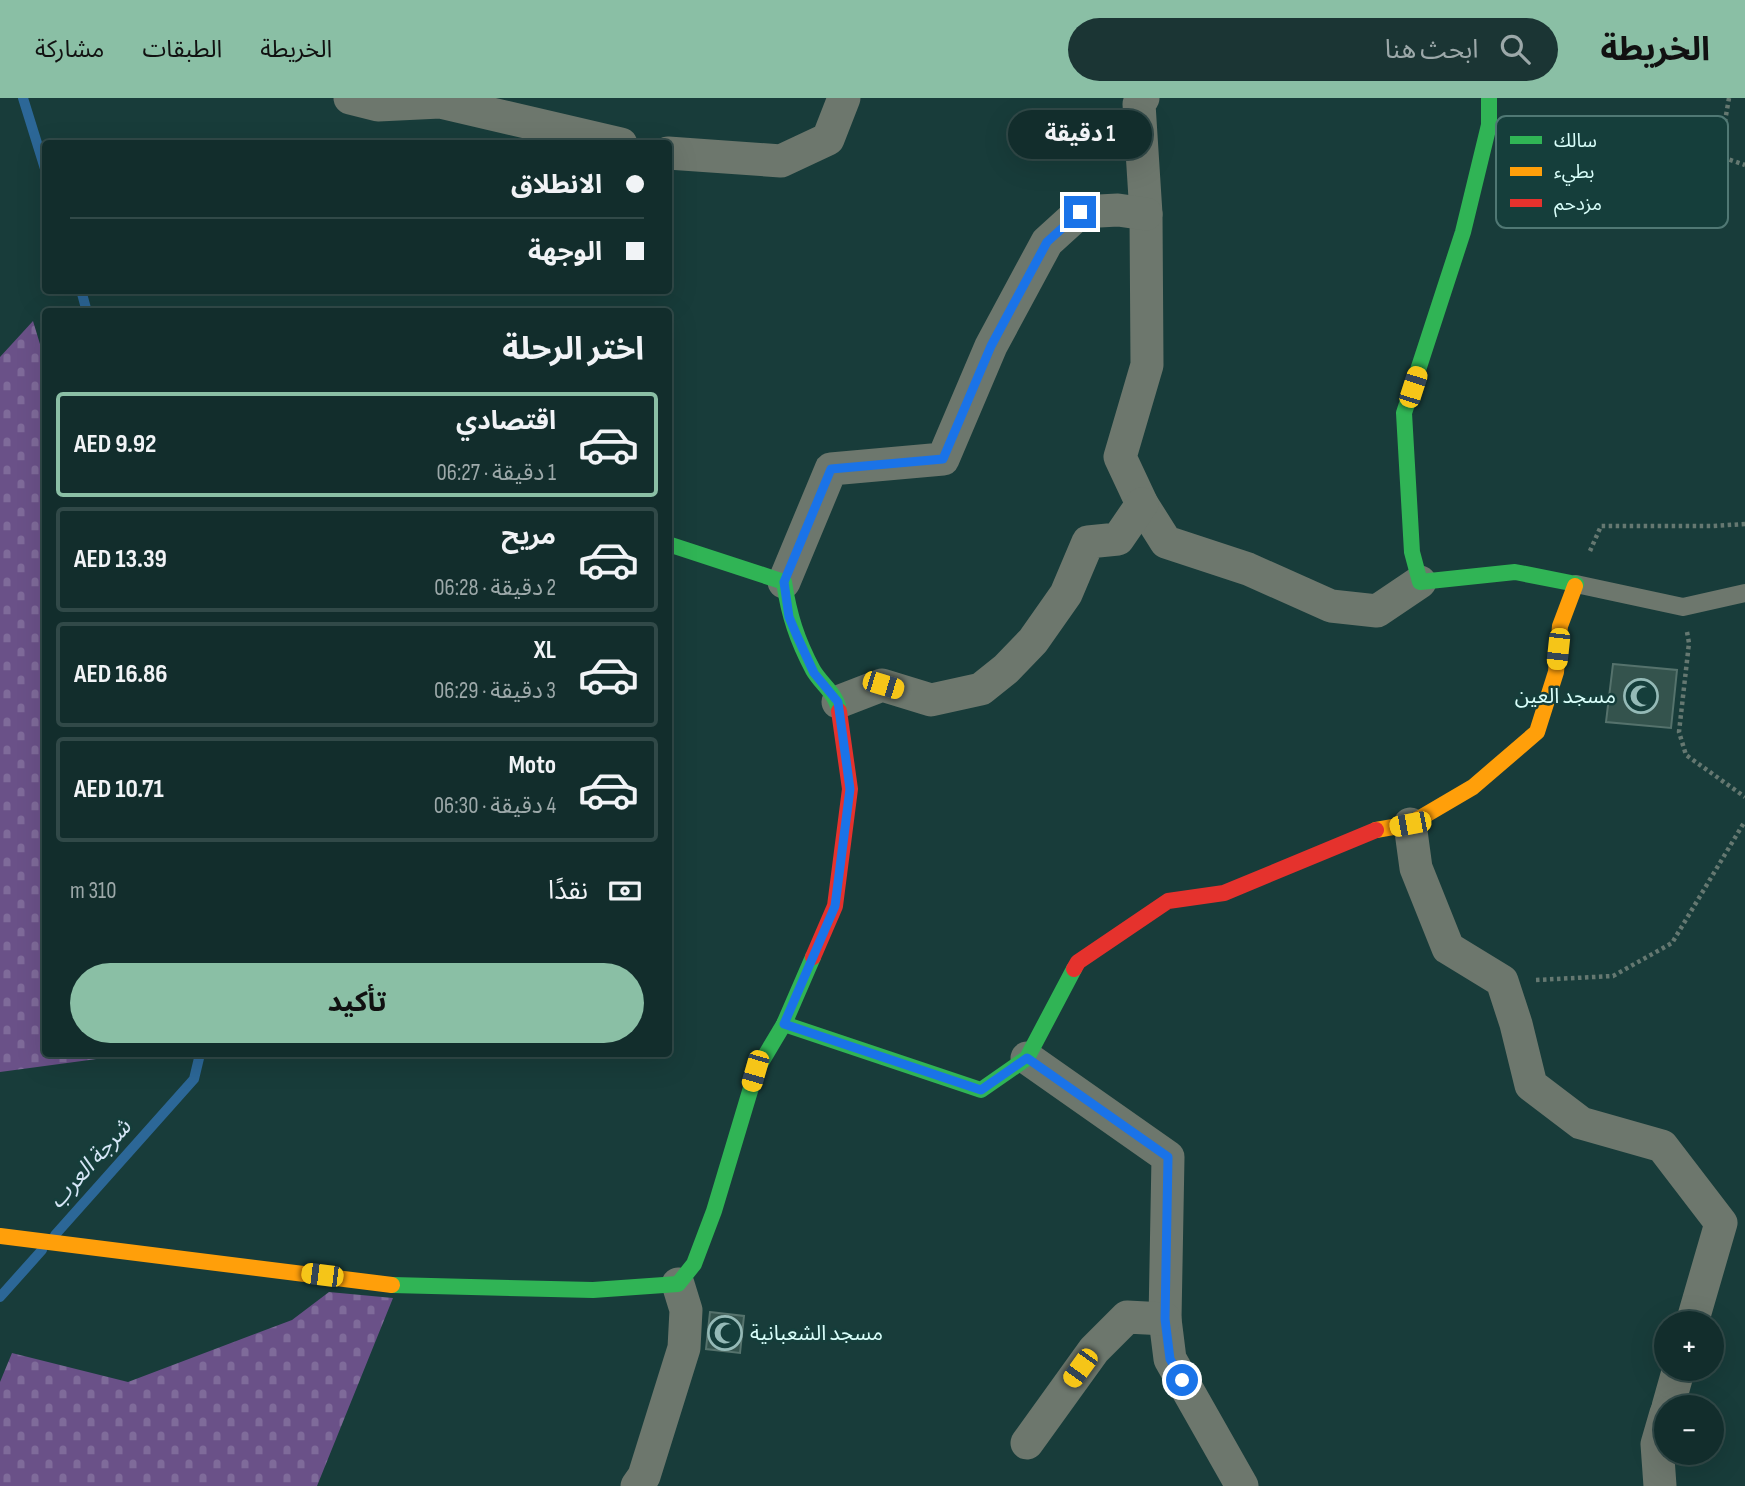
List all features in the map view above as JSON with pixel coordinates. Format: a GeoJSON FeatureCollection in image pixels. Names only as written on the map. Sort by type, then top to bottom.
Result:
{"type":"FeatureCollection","features":[{"type":"Feature","properties":{"kind":"street"},"geometry":{"type":"LineString","coordinates":[[350,98],[378,105],[440,102],[604,140]]}},
{"type":"Feature","properties":{"kind":"street"},"geometry":{"type":"LineString","coordinates":[[672,153],[781,161],[828,139],[844,98]]}},
{"type":"Feature","properties":{"kind":"street"},"geometry":{"type":"LineString","coordinates":[[784,1024],[981,1090],[1027,1058],[1078,962],[1168,901],[1224,893],[1368,832],[1410,824],[1473,787],[1537,732],[1556,672],[1560,626],[1576,584],[1515,572],[1420,582],[1377,611],[1331,606],[1248,569],[1166,542],[1142,504],[1120,457],[1147,365],[1146,214],[1139,104],[1143,98]]}},
{"type":"Feature","properties":{"kind":"street"},"geometry":{"type":"LineString","coordinates":[[1420,582],[1412,552],[1404,413],[1463,232],[1489,125],[1489,98]]}},
{"type":"Feature","properties":{"kind":"street"},"geometry":{"type":"LineString","coordinates":[[0,1236],[409,1287],[593,1290],[678,1284],[694,1264],[714,1211],[755,1071],[784,1024],[835,906],[850,789],[838,702],[814,673],[789,617],[784,582],[831,469],[943,459],[991,346],[1047,242],[1080,212],[1118,210],[1146,214]]}},
{"type":"Feature","properties":{"kind":"street"},"geometry":{"type":"LineString","coordinates":[[838,702],[883,685],[931,701],[981,689],[1033,641],[1066,594],[1088,542],[1118,539],[1142,504]]}},
{"type":"Feature","properties":{"kind":"street"},"geometry":{"type":"LineString","coordinates":[[672,545],[784,582]]}},
{"type":"Feature","properties":{"kind":"street"},"geometry":{"type":"LineString","coordinates":[[1410,824],[1416,868],[1448,948],[1502,981],[1531,1085],[1581,1123],[1662,1146],[1733,1231],[1697,1311]]}},
{"type":"Feature","properties":{"kind":"street"},"geometry":{"type":"LineString","coordinates":[[1027,1058],[1168,1157],[1165,1319],[1170,1359],[1241,1486]]}},
{"type":"Feature","properties":{"kind":"street"},"geometry":{"type":"LineString","coordinates":[[637,1486],[644,1476],[684,1348],[686,1310],[678,1284]]}},
{"type":"Feature","properties":{"kind":"street"},"geometry":{"type":"LineString","coordinates":[[1027,1443],[1094,1350],[1127,1317],[1165,1319]]}},
{"type":"Feature","properties":{"kind":"street"},"geometry":{"type":"LineString","coordinates":[[1658,1465],[1660,1486]]}},
{"type":"Feature","properties":{"kind":"lane"},"geometry":{"type":"LineString","coordinates":[[1576,584],[1683,607],[1745,593]]}},
{"type":"Feature","properties":{"kind":"path"},"geometry":{"type":"LineString","coordinates":[[1726,116],[1729,98]]}},
{"type":"Feature","properties":{"kind":"path"},"geometry":{"type":"LineString","coordinates":[[1728,159],[1745,165]]}},
{"type":"Feature","properties":{"kind":"path"},"geometry":{"type":"LineString","coordinates":[[1576,584],[1601,526],[1745,524]]}},
{"type":"Feature","properties":{"kind":"path"},"geometry":{"type":"LineString","coordinates":[[1683,607],[1689,643],[1679,732],[1686,755],[1745,797]]}},
{"type":"Feature","properties":{"kind":"path"},"geometry":{"type":"LineString","coordinates":[[1502,981],[1613,976],[1672,943],[1745,821]]}},
{"type":"Feature","properties":{"kind":"green space"},"geometry":{"type":"Polygon","coordinates":[[[33,321],[42,351],[42,1057],[112,1057],[0,1072],[0,357],[33,321]]]}},
{"type":"Feature","properties":{"kind":"green space"},"geometry":{"type":"Polygon","coordinates":[[[329,1292],[393,1298],[317,1486],[0,1486],[0,1382],[12,1353],[128,1382],[292,1320],[329,1292]]]}},
{"type":"Feature","properties":{"kind":"building","name":"مسجد العين"},"geometry":{"type":"Polygon","coordinates":[[[1613,664],[1677,670],[1671,728],[1606,722],[1613,664]]]}},
{"type":"Feature","properties":{"kind":"building","name":"مسجد الشعبانية"},"geometry":{"type":"Polygon","coordinates":[[[710,1312],[744,1316],[740,1353],[706,1349],[710,1312]]]}},
{"type":"Feature","properties":{"kind":"waterway","name":"شرجة العرب"},"geometry":{"type":"LineString","coordinates":[[23,98],[42,159]]}},
{"type":"Feature","properties":{"kind":"waterway","name":"شرجة العرب"},"geometry":{"type":"LineString","coordinates":[[82,294],[86,308]]}},
{"type":"Feature","properties":{"kind":"waterway","name":"شرجة العرب"},"geometry":{"type":"LineString","coordinates":[[55,1235],[194,1079],[199,1057]]}},
{"type":"Feature","properties":{"kind":"waterway","name":"شرجة العرب"},"geometry":{"type":"LineString","coordinates":[[0,1297],[42,1250]]}},
{"type":"Feature","properties":{"kind":"traffic: fast"},"geometry":{"type":"LineString","coordinates":[[1489,98],[1489,125],[1463,232],[1404,413],[1412,552],[1420,582],[1515,572],[1576,584],[1575,586]]}},
{"type":"Feature","properties":{"kind":"traffic: fast"},"geometry":{"type":"LineString","coordinates":[[672,545],[784,582],[791,616],[802,648],[813,670],[835,699],[839,711]]}},
{"type":"Feature","properties":{"kind":"traffic: fast"},"geometry":{"type":"LineString","coordinates":[[392,1285],[593,1290],[678,1284],[694,1264],[714,1211],[756,1071],[784,1024],[813,957]]}},
{"type":"Feature","properties":{"kind":"traffic: fast"},"geometry":{"type":"LineString","coordinates":[[784,1024],[981,1090],[1027,1058],[1074,969]]}},
{"type":"Feature","properties":{"kind":"traffic: slow"},"geometry":{"type":"LineString","coordinates":[[1376,830],[1410,824],[1473,787],[1537,732],[1556,672],[1560,626],[1575,586]]}},
{"type":"Feature","properties":{"kind":"traffic: slow"},"geometry":{"type":"LineString","coordinates":[[0,1236],[392,1285]]}},
{"type":"Feature","properties":{"kind":"traffic: jam"},"geometry":{"type":"LineString","coordinates":[[813,957],[835,906],[850,789],[839,711]]}},
{"type":"Feature","properties":{"kind":"traffic: jam"},"geometry":{"type":"LineString","coordinates":[[1074,969],[1078,962],[1168,901],[1224,893],[1376,830]]}},
{"type":"Feature","properties":{"kind":"place","name":"مسجد العين"},"geometry":{"type":"Point","coordinates":[1641,696]}},
{"type":"Feature","properties":{"kind":"place","name":"مسجد الشعبانية"},"geometry":{"type":"Point","coordinates":[725,1333]}},
{"type":"Feature","properties":{"kind":"route"},"geometry":{"type":"LineString","coordinates":[[1080,212],[1047,242],[991,346],[943,459],[831,469],[784,582],[789,617],[797,636],[814,673],[838,702],[850,789],[835,906],[784,1024],[981,1090],[1027,1058],[1168,1157],[1165,1319],[1170,1359],[1182,1380]]}}]}
